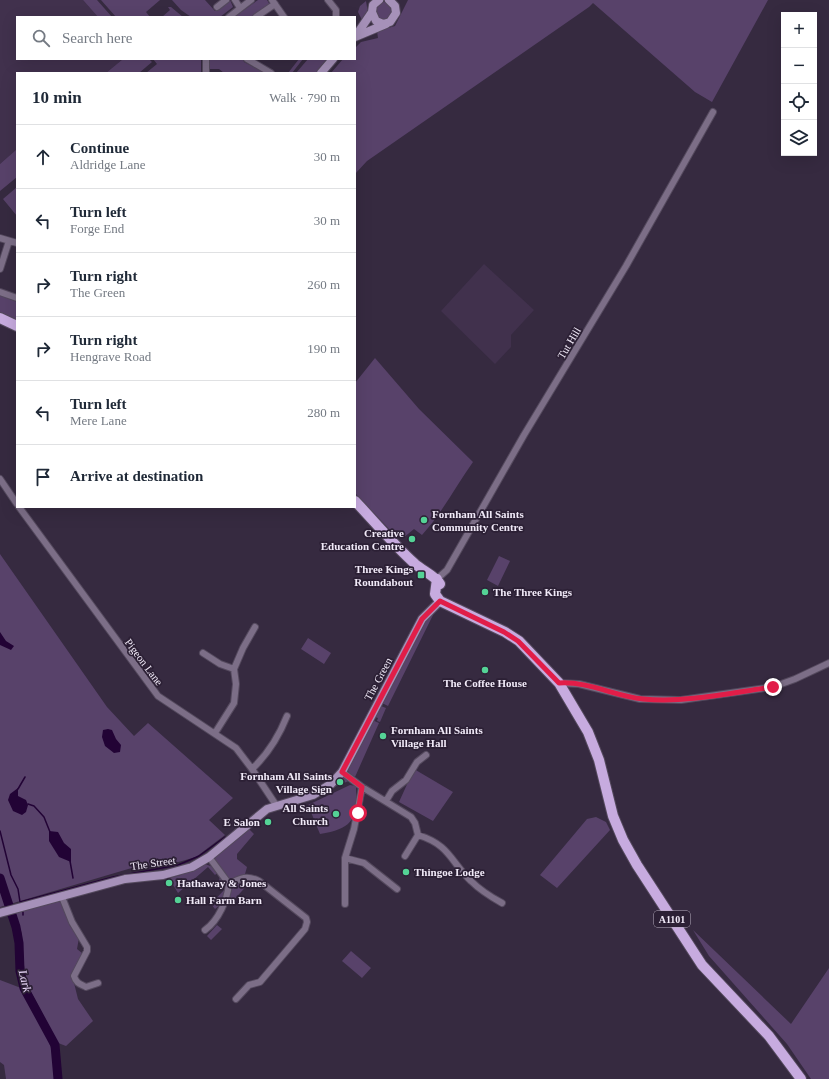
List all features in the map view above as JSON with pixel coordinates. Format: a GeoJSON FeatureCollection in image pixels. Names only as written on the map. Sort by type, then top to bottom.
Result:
{"type":"FeatureCollection","features":[{"type":"Feature","properties":{"kind":"main road"},"geometry":{"type":"LineString","coordinates":[[356,35],[363,28],[372,11],[373,5],[379,0]]}},
{"type":"Feature","properties":{"kind":"main road"},"geometry":{"type":"LineString","coordinates":[[389,0],[394,4],[396,10]]}},
{"type":"Feature","properties":{"kind":"main road"},"geometry":{"type":"LineString","coordinates":[[356,36],[393,20],[396,10],[402,0]]}},
{"type":"Feature","properties":{"kind":"main road"},"geometry":{"type":"LineString","coordinates":[[372,11],[376,21],[386,23]]}},
{"type":"Feature","properties":{"kind":"main road"},"geometry":{"type":"LineString","coordinates":[[322,72],[332,60]]}},
{"type":"Feature","properties":{"kind":"main road"},"geometry":{"type":"LineString","coordinates":[[0,318],[16,326]]}},
{"type":"Feature","properties":{"kind":"main road"},"geometry":{"type":"LineString","coordinates":[[356,501],[414,563],[429,575],[437,579],[442,587],[443,594],[440,601]]}},
{"type":"Feature","properties":{"kind":"main road","name":"A1101"},"geometry":{"type":"LineString","coordinates":[[440,601],[482,620],[509,635],[539,661],[559,683],[588,732],[596,753],[613,816],[623,840],[637,865],[702,966],[769,1036],[801,1079]]}},
{"type":"Feature","properties":{"kind":"main road","name":"The Green"},"geometry":{"type":"LineString","coordinates":[[342,772],[422,619],[440,601]]}},
{"type":"Feature","properties":{"kind":"main road","name":"The Street"},"geometry":{"type":"LineString","coordinates":[[7,912],[126,879],[183,870],[209,857],[257,816],[276,805],[313,796],[331,784],[342,772]]}},
{"type":"Feature","properties":{"kind":"street"},"geometry":{"type":"LineString","coordinates":[[217,7],[226,0]]}},
{"type":"Feature","properties":{"kind":"street"},"geometry":{"type":"LineString","coordinates":[[235,0],[240,8]]}},
{"type":"Feature","properties":{"kind":"street"},"geometry":{"type":"LineString","coordinates":[[230,16],[251,0]]}},
{"type":"Feature","properties":{"kind":"street"},"geometry":{"type":"LineString","coordinates":[[328,0],[336,10],[336,16]]}},
{"type":"Feature","properties":{"kind":"street"},"geometry":{"type":"LineString","coordinates":[[368,0],[372,11]]}},
{"type":"Feature","properties":{"kind":"street"},"geometry":{"type":"LineString","coordinates":[[257,16],[273,2],[283,16]]}},
{"type":"Feature","properties":{"kind":"street"},"geometry":{"type":"LineString","coordinates":[[206,60],[206,72]]}},
{"type":"Feature","properties":{"kind":"street"},"geometry":{"type":"LineString","coordinates":[[256,61],[270,72]]}},
{"type":"Feature","properties":{"kind":"street","name":"Tut Hill"},"geometry":{"type":"LineString","coordinates":[[437,579],[447,570],[524,435],[623,271],[712,112]]}},
{"type":"Feature","properties":{"kind":"street"},"geometry":{"type":"LineString","coordinates":[[0,238],[16,243]]}},
{"type":"Feature","properties":{"kind":"street"},"geometry":{"type":"LineString","coordinates":[[0,269],[9,241]]}},
{"type":"Feature","properties":{"kind":"street"},"geometry":{"type":"LineString","coordinates":[[0,292],[16,298]]}},
{"type":"Feature","properties":{"kind":"street"},"geometry":{"type":"LineString","coordinates":[[0,479],[16,503]]}},
{"type":"Feature","properties":{"kind":"street","name":"Pigeon Lane"},"geometry":{"type":"LineString","coordinates":[[20,508],[158,696],[236,748],[276,805]]}},
{"type":"Feature","properties":{"kind":"street"},"geometry":{"type":"LineString","coordinates":[[215,733],[234,703],[236,684],[234,669],[242,648],[256,627]]}},
{"type":"Feature","properties":{"kind":"street"},"geometry":{"type":"LineString","coordinates":[[203,653],[220,664],[234,669]]}},
{"type":"Feature","properties":{"kind":"street"},"geometry":{"type":"LineString","coordinates":[[559,683],[579,684],[640,698],[681,700],[773,687],[795,679],[829,663]]}},
{"type":"Feature","properties":{"kind":"street"},"geometry":{"type":"LineString","coordinates":[[252,769],[264,758],[277,739],[287,716]]}},
{"type":"Feature","properties":{"kind":"street"},"geometry":{"type":"LineString","coordinates":[[386,802],[392,791],[406,780],[417,762],[426,755]]}},
{"type":"Feature","properties":{"kind":"street"},"geometry":{"type":"LineString","coordinates":[[342,772],[362,787],[411,817],[415,823],[418,835],[405,856]]}},
{"type":"Feature","properties":{"kind":"street"},"geometry":{"type":"LineString","coordinates":[[345,904],[345,858],[354,829],[362,787]]}},
{"type":"Feature","properties":{"kind":"street"},"geometry":{"type":"LineString","coordinates":[[418,835],[439,844],[449,853],[470,880],[484,892],[502,903]]}},
{"type":"Feature","properties":{"kind":"street"},"geometry":{"type":"LineString","coordinates":[[209,857],[229,884]]}},
{"type":"Feature","properties":{"kind":"street"},"geometry":{"type":"LineString","coordinates":[[345,858],[364,863],[397,889]]}},
{"type":"Feature","properties":{"kind":"street"},"geometry":{"type":"LineString","coordinates":[[205,930],[211,926],[222,908],[229,884],[242,877],[252,878],[302,914],[307,922],[305,929],[260,982],[249,985],[236,998]]}},
{"type":"Feature","properties":{"kind":"street"},"geometry":{"type":"LineString","coordinates":[[62,897],[72,922],[87,947],[87,951],[74,976],[75,980],[77,983],[86,987],[98,983]]}},
{"type":"Feature","properties":{"kind":"shaded area"},"geometry":{"type":"Polygon","coordinates":[[[0,0],[83,0],[97,16],[16,16],[16,60],[122,60],[107,72],[16,72],[16,150],[0,164],[0,0]]]}},
{"type":"Feature","properties":{"kind":"shaded area"},"geometry":{"type":"Polygon","coordinates":[[[83,0],[97,0],[111,16],[97,16],[83,0]]]}},
{"type":"Feature","properties":{"kind":"shaded area"},"geometry":{"type":"Polygon","coordinates":[[[101,0],[160,0],[146,12],[149,16],[115,16],[101,0]]]}},
{"type":"Feature","properties":{"kind":"shaded area"},"geometry":{"type":"Polygon","coordinates":[[[172,0],[205,0],[215,11],[230,0],[233,7],[221,16],[190,16],[181,10],[172,0]]]}},
{"type":"Feature","properties":{"kind":"shaded area"},"geometry":{"type":"Polygon","coordinates":[[[258,0],[267,0],[270,5],[254,16],[235,16],[258,0]]]}},
{"type":"Feature","properties":{"kind":"shaded area"},"geometry":{"type":"Polygon","coordinates":[[[408,0],[768,0],[712,102],[695,92],[593,3],[367,161],[356,173],[356,72],[332,72],[342,60],[356,60],[356,47],[361,42],[378,38],[377,31],[395,26],[408,0]]]}},
{"type":"Feature","properties":{"kind":"shaded area"},"geometry":{"type":"Polygon","coordinates":[[[366,1],[368,13],[362,20],[358,12],[360,6],[366,1]]]}},
{"type":"Feature","properties":{"kind":"shaded area"},"geometry":{"type":"Polygon","coordinates":[[[384,2],[390,5],[393,11],[390,17],[384,20],[378,17],[375,11],[378,5],[384,2]]]}},
{"type":"Feature","properties":{"kind":"shaded area"},"geometry":{"type":"Polygon","coordinates":[[[168,7],[171,7],[182,16],[163,16],[170,10],[168,7]]]}},
{"type":"Feature","properties":{"kind":"shaded area"},"geometry":{"type":"Polygon","coordinates":[[[122,60],[150,60],[152,62],[140,72],[107,72],[122,60]]]}},
{"type":"Feature","properties":{"kind":"shaded area"},"geometry":{"type":"Polygon","coordinates":[[[154,60],[201,60],[201,72],[147,72],[157,64],[154,60]]]}},
{"type":"Feature","properties":{"kind":"shaded area"},"geometry":{"type":"Polygon","coordinates":[[[209,60],[243,60],[244,62],[264,72],[223,72],[219,69],[209,69],[209,60]]]}},
{"type":"Feature","properties":{"kind":"shaded area"},"geometry":{"type":"Polygon","coordinates":[[[298,60],[302,60],[293,72],[289,72],[298,60]]]}},
{"type":"Feature","properties":{"kind":"shaded area"},"geometry":{"type":"Polygon","coordinates":[[[307,60],[326,60],[317,72],[297,72],[307,60]]]}},
{"type":"Feature","properties":{"kind":"shaded area"},"geometry":{"type":"Polygon","coordinates":[[[16,150],[16,178],[0,191],[0,164],[16,150]]]}},
{"type":"Feature","properties":{"kind":"shaded area"},"geometry":{"type":"Polygon","coordinates":[[[16,188],[16,215],[3,199],[16,188]]]}},
{"type":"Feature","properties":{"kind":"shaded area"},"geometry":{"type":"Polygon","coordinates":[[[484,264],[534,310],[511,335],[511,347],[495,364],[441,311],[484,264]]]}},
{"type":"Feature","properties":{"kind":"shaded area"},"geometry":{"type":"Polygon","coordinates":[[[0,295],[16,302],[16,322],[0,315],[0,295]]]}},
{"type":"Feature","properties":{"kind":"shaded area"},"geometry":{"type":"Polygon","coordinates":[[[375,358],[419,409],[473,462],[442,509],[422,535],[414,529],[403,538],[395,531],[391,531],[356,494],[356,382],[375,358]]]}},
{"type":"Feature","properties":{"kind":"shaded area"},"geometry":{"type":"Polygon","coordinates":[[[0,554],[107,707],[134,736],[148,723],[233,798],[209,820],[225,835],[196,857],[175,863],[135,867],[0,907],[0,554]]]}},
{"type":"Feature","properties":{"kind":"shaded area"},"geometry":{"type":"Polygon","coordinates":[[[499,556],[510,561],[498,586],[487,580],[499,556]]]}},
{"type":"Feature","properties":{"kind":"shaded area"},"geometry":{"type":"Polygon","coordinates":[[[432,615],[388,706],[382,703],[424,620],[432,615]]]}},
{"type":"Feature","properties":{"kind":"shaded area"},"geometry":{"type":"Polygon","coordinates":[[[0,632],[6,641],[14,646],[11,650],[0,645],[0,632]]]}},
{"type":"Feature","properties":{"kind":"shaded area"},"geometry":{"type":"Polygon","coordinates":[[[308,638],[331,653],[324,664],[301,649],[308,638]]]}},
{"type":"Feature","properties":{"kind":"shaded area"},"geometry":{"type":"Polygon","coordinates":[[[381,706],[386,708],[380,722],[377,721],[378,718],[375,717],[381,706]]]}},
{"type":"Feature","properties":{"kind":"shaded area"},"geometry":{"type":"Polygon","coordinates":[[[372,720],[379,723],[355,777],[349,773],[347,769],[372,720]]]}},
{"type":"Feature","properties":{"kind":"shaded area"},"geometry":{"type":"Polygon","coordinates":[[[103,730],[112,730],[116,739],[121,745],[120,752],[114,753],[105,746],[102,737],[103,730]]]}},
{"type":"Feature","properties":{"kind":"shaded area"},"geometry":{"type":"Polygon","coordinates":[[[414,769],[453,792],[433,821],[399,802],[414,769]]]}},
{"type":"Feature","properties":{"kind":"shaded area"},"geometry":{"type":"Polygon","coordinates":[[[344,777],[351,780],[334,787],[334,785],[344,777]]]}},
{"type":"Feature","properties":{"kind":"shaded area"},"geometry":{"type":"Polygon","coordinates":[[[350,785],[356,786],[356,806],[352,820],[347,825],[332,832],[320,834],[308,805],[350,785]]]}},
{"type":"Feature","properties":{"kind":"shaded area"},"geometry":{"type":"Polygon","coordinates":[[[18,788],[18,796],[26,800],[28,805],[26,812],[22,815],[13,811],[8,800],[10,794],[18,788]]]}},
{"type":"Feature","properties":{"kind":"shaded area"},"geometry":{"type":"Polygon","coordinates":[[[596,817],[606,822],[610,830],[557,888],[540,875],[587,819],[596,817]]]}},
{"type":"Feature","properties":{"kind":"shaded area"},"geometry":{"type":"Polygon","coordinates":[[[248,828],[254,834],[237,854],[237,859],[247,867],[245,874],[235,879],[227,878],[214,859],[215,856],[248,828]]]}},
{"type":"Feature","properties":{"kind":"shaded area"},"geometry":{"type":"Polygon","coordinates":[[[49,831],[58,832],[64,843],[71,849],[71,862],[59,857],[49,841],[49,831]]]}},
{"type":"Feature","properties":{"kind":"shaded area"},"geometry":{"type":"Polygon","coordinates":[[[205,864],[213,867],[217,873],[215,875],[208,867],[178,893],[169,878],[181,875],[180,871],[205,864]]]}},
{"type":"Feature","properties":{"kind":"shaded area"},"geometry":{"type":"Polygon","coordinates":[[[220,876],[226,884],[227,890],[225,890],[221,904],[215,909],[211,904],[225,889],[219,881],[220,876]]]}},
{"type":"Feature","properties":{"kind":"shaded area"},"geometry":{"type":"Polygon","coordinates":[[[239,880],[252,880],[230,904],[227,899],[233,885],[239,880]]]}},
{"type":"Feature","properties":{"kind":"shaded area"},"geometry":{"type":"Polygon","coordinates":[[[57,900],[61,902],[70,926],[79,938],[77,949],[82,953],[72,975],[78,999],[93,1021],[66,1046],[58,1043],[28,986],[23,960],[22,934],[15,912],[57,900]]]}},
{"type":"Feature","properties":{"kind":"shaded area"},"geometry":{"type":"Polygon","coordinates":[[[217,925],[222,929],[211,940],[207,936],[217,925]]]}},
{"type":"Feature","properties":{"kind":"shaded area"},"geometry":{"type":"Polygon","coordinates":[[[693,930],[791,1024],[829,968],[829,1079],[811,1079],[787,1044],[709,956],[693,930]]]}},
{"type":"Feature","properties":{"kind":"shaded area"},"geometry":{"type":"Polygon","coordinates":[[[351,951],[371,968],[362,978],[342,961],[351,951]]]}},
{"type":"Feature","properties":{"kind":"shaded area"},"geometry":{"type":"Polygon","coordinates":[[[0,980],[21,988],[43,1025],[52,1051],[55,1079],[6,1079],[4,1065],[0,1062],[0,980]]]}},
{"type":"Feature","properties":{"kind":"waterway"},"geometry":{"type":"LineString","coordinates":[[18,789],[25,777]]}},
{"type":"Feature","properties":{"kind":"waterway"},"geometry":{"type":"LineString","coordinates":[[28,804],[34,806],[44,817],[50,832]]}},
{"type":"Feature","properties":{"kind":"waterway"},"geometry":{"type":"LineString","coordinates":[[0,831],[11,875],[18,889],[20,902]]}},
{"type":"Feature","properties":{"kind":"waterway"},"geometry":{"type":"LineString","coordinates":[[20,902],[113,877],[178,865],[199,856],[225,837]]}},
{"type":"Feature","properties":{"kind":"waterway"},"geometry":{"type":"LineString","coordinates":[[70,861],[73,878]]}},
{"type":"Feature","properties":{"kind":"waterway","name":"Lark"},"geometry":{"type":"LineString","coordinates":[[0,878],[16,927],[19,943],[20,971],[24,988],[55,1045],[58,1079]]}},
{"type":"Feature","properties":{"kind":"place","name":"Fornham All Saints Community Centre"},"geometry":{"type":"Point","coordinates":[424,520]}},
{"type":"Feature","properties":{"kind":"place","name":"Creative Education Centre"},"geometry":{"type":"Point","coordinates":[412,539]}},
{"type":"Feature","properties":{"kind":"place","name":"Three Kings Roundabout"},"geometry":{"type":"Point","coordinates":[421,575]}},
{"type":"Feature","properties":{"kind":"place","name":"The Three Kings"},"geometry":{"type":"Point","coordinates":[485,592]}},
{"type":"Feature","properties":{"kind":"place","name":"The Coffee House"},"geometry":{"type":"Point","coordinates":[485,670]}},
{"type":"Feature","properties":{"kind":"place","name":"Fornham All Saints Village Hall"},"geometry":{"type":"Point","coordinates":[383,736]}},
{"type":"Feature","properties":{"kind":"place","name":"Fornham All Saints Village Sign"},"geometry":{"type":"Point","coordinates":[340,782]}},
{"type":"Feature","properties":{"kind":"place","name":"All Saints Church"},"geometry":{"type":"Point","coordinates":[336,814]}},
{"type":"Feature","properties":{"kind":"place","name":"E Salon"},"geometry":{"type":"Point","coordinates":[268,822]}},
{"type":"Feature","properties":{"kind":"place","name":"Thingoe Lodge"},"geometry":{"type":"Point","coordinates":[406,872]}},
{"type":"Feature","properties":{"kind":"place","name":"Hathaway & Jones"},"geometry":{"type":"Point","coordinates":[169,883]}},
{"type":"Feature","properties":{"kind":"place","name":"Hall Farm Barn"},"geometry":{"type":"Point","coordinates":[178,900]}},
{"type":"Feature","properties":{"kind":"route"},"geometry":{"type":"LineString","coordinates":[[358,813],[360,792],[362,787],[342,772],[422,619],[430,609],[440,601],[482,620],[518,641],[559,683],[579,684],[632,697],[658,700],[681,700],[773,687]]}}]}
